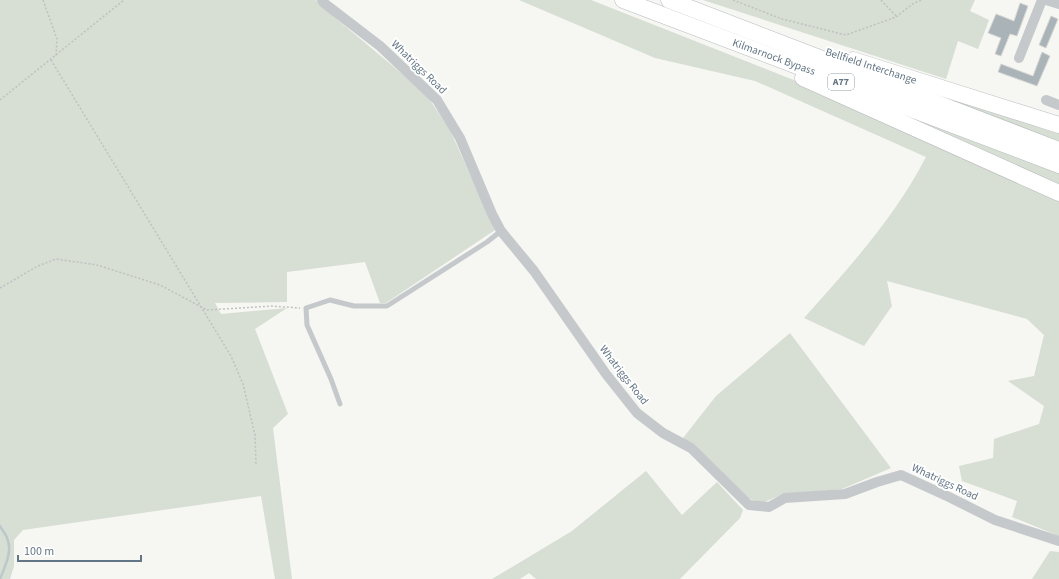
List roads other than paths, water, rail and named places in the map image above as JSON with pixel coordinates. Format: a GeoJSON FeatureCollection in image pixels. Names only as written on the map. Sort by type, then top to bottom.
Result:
{"type":"FeatureCollection","features":[{"type":"Feature","properties":{"kind":"highway","name":"Kilmarnock Bypass"},"geometry":{"type":"LineString","coordinates":[[623,0],[1059,164]]}},
{"type":"Feature","properties":{"kind":"highway","name":"Kilmarnock Bypass"},"geometry":{"type":"LineString","coordinates":[[676,3],[1059,150]]}},
{"type":"Feature","properties":{"kind":"highway","name":"Bellfield Interchange"},"geometry":{"type":"LineString","coordinates":[[676,3],[1059,125]]}},
{"type":"Feature","properties":{"kind":"highway","name":"A77"},"geometry":{"type":"LineString","coordinates":[[669,18],[1059,194]]}},
{"type":"Feature","properties":{"kind":"street","name":"Whatriggs Road"},"geometry":{"type":"LineString","coordinates":[[322,0],[380,46],[437,100],[460,138],[492,214],[501,231],[534,271],[606,374],[637,412],[663,433],[691,448],[749,505],[769,507],[785,498],[845,494],[901,475],[995,520],[1059,541]]}},
{"type":"Feature","properties":{"kind":"street"},"geometry":{"type":"LineString","coordinates":[[1019,58],[1042,0]]}},
{"type":"Feature","properties":{"kind":"street"},"geometry":{"type":"LineString","coordinates":[[1046,0],[1059,4]]}},
{"type":"Feature","properties":{"kind":"street"},"geometry":{"type":"LineString","coordinates":[[1046,100],[1059,105]]}},
{"type":"Feature","properties":{"kind":"lane"},"geometry":{"type":"LineString","coordinates":[[340,404],[331,379],[307,326],[306,308],[330,300],[354,306],[387,306],[487,242],[501,231]]}},
{"type":"Feature","properties":{"kind":"waterway"},"geometry":{"type":"LineString","coordinates":[[0,526],[9,543],[8,558],[0,579]]}}]}
